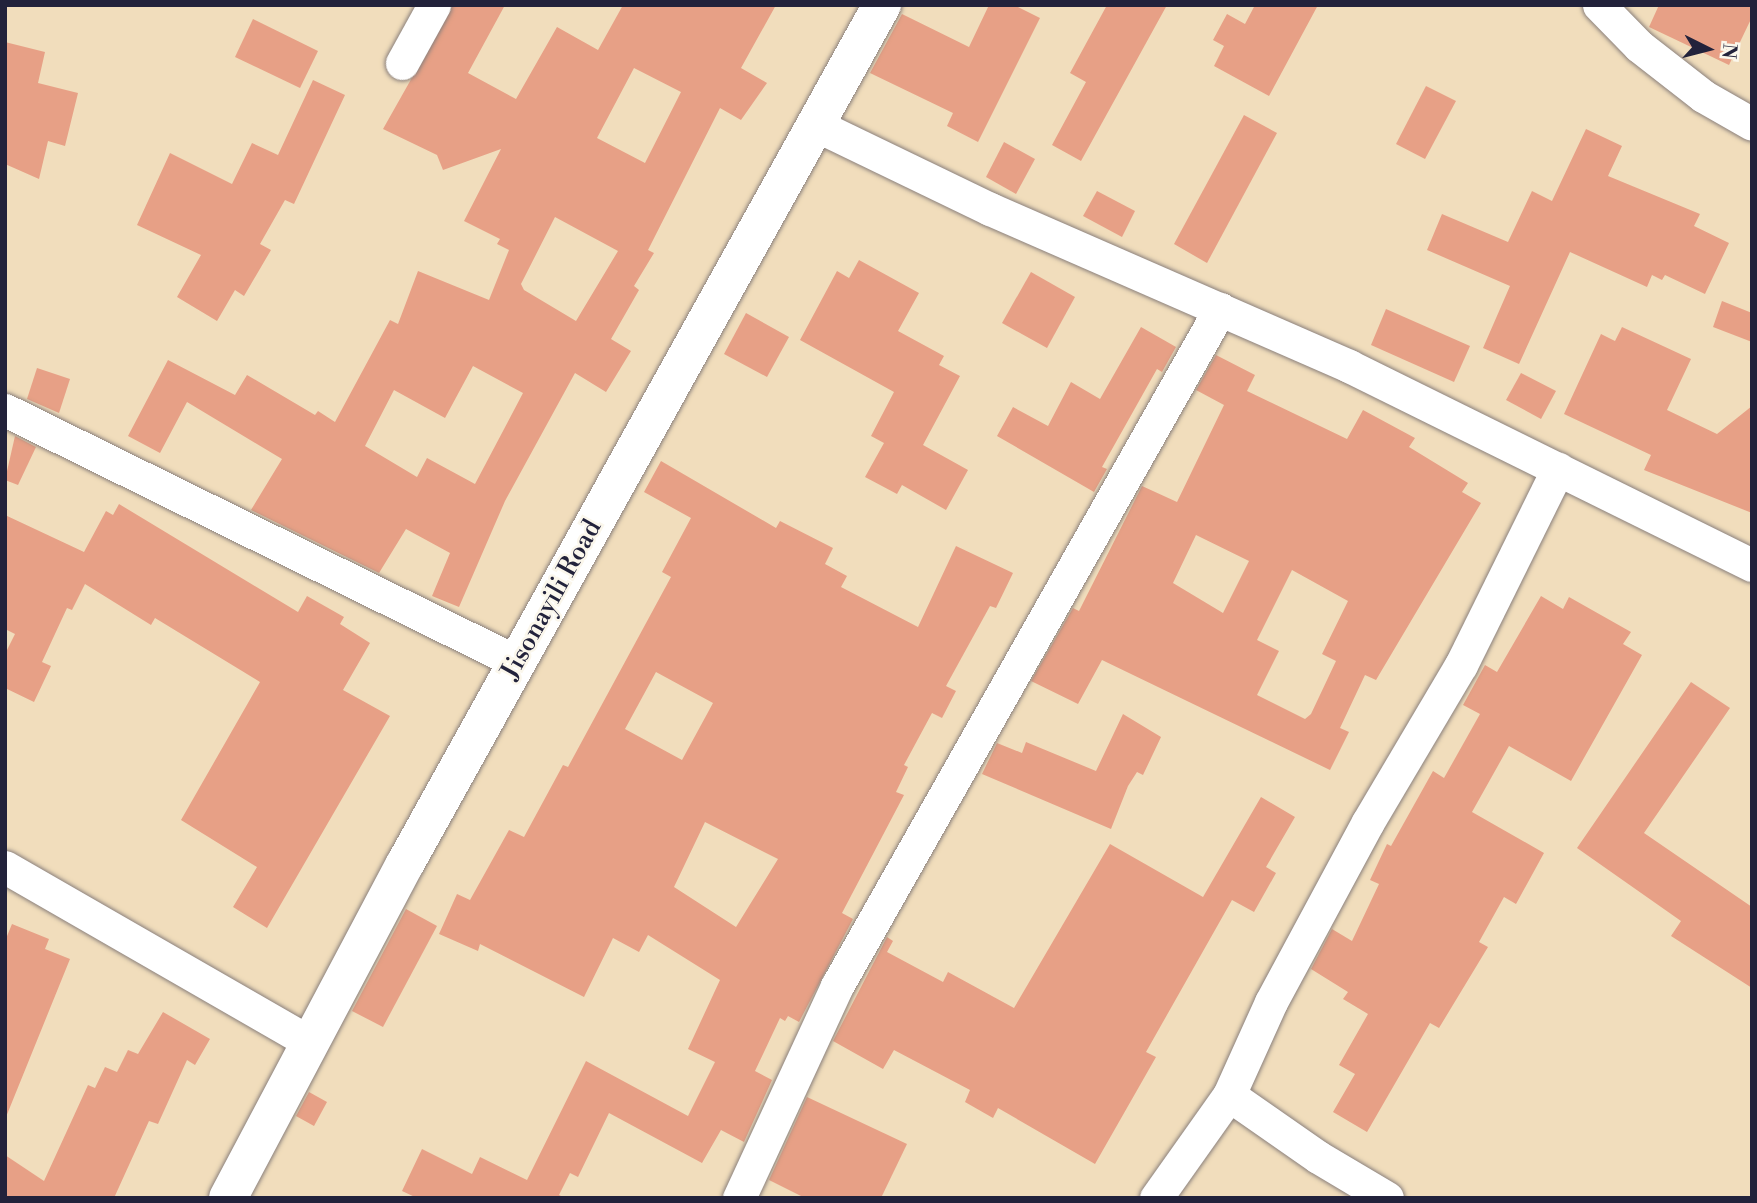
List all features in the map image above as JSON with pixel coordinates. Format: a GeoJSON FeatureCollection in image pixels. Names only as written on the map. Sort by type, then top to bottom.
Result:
{"type":"FeatureCollection","features":[{"type":"Feature","properties":{"kind":"street"},"geometry":{"type":"LineString","coordinates":[[402,63],[434,5]]}},
{"type":"Feature","properties":{"kind":"street","name":"Jisonayili Road"},"geometry":{"type":"LineString","coordinates":[[228,1198],[309,1042],[517,662],[882,5]]}},
{"type":"Feature","properties":{"kind":"street"},"geometry":{"type":"LineString","coordinates":[[1599,5],[1639,46],[1703,96],[1752,124]]}},
{"type":"Feature","properties":{"kind":"street"},"geometry":{"type":"LineString","coordinates":[[816,125],[990,209],[1349,366],[1752,565]]}},
{"type":"Feature","properties":{"kind":"street"},"geometry":{"type":"LineString","coordinates":[[739,1198],[837,986],[1220,309]]}},
{"type":"Feature","properties":{"kind":"street"},"geometry":{"type":"LineString","coordinates":[[5,410],[517,662]]}},
{"type":"Feature","properties":{"kind":"street"},"geometry":{"type":"LineString","coordinates":[[1156,1198],[1229,1095],[1271,1002],[1368,822],[1461,665],[1558,469]]}},
{"type":"Feature","properties":{"kind":"street"},"geometry":{"type":"LineString","coordinates":[[5,867],[309,1042]]}},
{"type":"Feature","properties":{"kind":"street"},"geometry":{"type":"LineString","coordinates":[[1229,1095],[1387,1198]]}},
{"type":"Feature","properties":{"kind":"building"},"geometry":{"type":"Polygon","coordinates":[[[453,5],[505,5],[468,73],[516,99],[557,27],[598,50],[623,5],[776,5],[741,68],[767,83],[741,120],[720,108],[648,250],[654,253],[634,286],[639,290],[611,339],[631,351],[606,392],[575,373],[505,501],[459,607],[432,596],[450,553],[406,529],[379,573],[251,510],[282,459],[187,402],[160,453],[128,436],[168,360],[235,395],[247,375],[315,415],[318,411],[335,422],[390,320],[398,324],[418,271],[489,300],[509,250],[497,244],[500,239],[464,221],[501,149],[443,170],[437,155],[383,129],[453,5]],[[634,68],[597,138],[645,163],[681,92],[634,68]],[[555,217],[521,284],[524,290],[576,321],[618,251],[555,217]],[[473,366],[445,418],[394,390],[365,446],[417,477],[427,458],[475,484],[523,393],[473,366]]]}},
{"type":"Feature","properties":{"kind":"building"},"geometry":{"type":"Polygon","coordinates":[[[989,5],[1014,5],[1040,18],[978,142],[947,126],[953,113],[870,73],[902,14],[969,47],[989,5]]]}},
{"type":"Feature","properties":{"kind":"building"},"geometry":{"type":"Polygon","coordinates":[[[1107,5],[1167,5],[1081,161],[1052,145],[1086,82],[1070,73],[1107,5]]]}},
{"type":"Feature","properties":{"kind":"building"},"geometry":{"type":"Polygon","coordinates":[[[1255,5],[1318,5],[1269,96],[1214,66],[1224,46],[1213,40],[1227,14],[1245,24],[1255,5]]]}},
{"type":"Feature","properties":{"kind":"building"},"geometry":{"type":"Polygon","coordinates":[[[1659,5],[1752,5],[1752,17],[1729,65],[1649,27],[1659,5]]]}},
{"type":"Feature","properties":{"kind":"building"},"geometry":{"type":"Polygon","coordinates":[[[253,19],[318,51],[300,88],[235,57],[253,19]]]}},
{"type":"Feature","properties":{"kind":"building"},"geometry":{"type":"Polygon","coordinates":[[[5,42],[45,52],[38,83],[78,93],[65,146],[48,141],[39,179],[5,164],[5,42]]]}},
{"type":"Feature","properties":{"kind":"building"},"geometry":{"type":"Polygon","coordinates":[[[313,80],[345,95],[294,204],[285,200],[260,244],[271,250],[244,296],[235,290],[217,321],[177,297],[201,255],[137,225],[170,153],[232,184],[252,143],[278,155],[313,80]]]}},
{"type":"Feature","properties":{"kind":"building"},"geometry":{"type":"Polygon","coordinates":[[[1426,86],[1456,101],[1425,159],[1396,144],[1426,86]]]}},
{"type":"Feature","properties":{"kind":"building"},"geometry":{"type":"Polygon","coordinates":[[[1244,115],[1277,133],[1207,263],[1174,244],[1244,115]]]}},
{"type":"Feature","properties":{"kind":"building"},"geometry":{"type":"Polygon","coordinates":[[[1586,129],[1622,146],[1608,176],[1700,214],[1694,226],[1729,243],[1705,294],[1665,275],[1662,280],[1652,275],[1647,287],[1570,252],[1519,364],[1483,348],[1510,286],[1427,250],[1442,214],[1508,242],[1532,191],[1552,201],[1586,129]]]}},
{"type":"Feature","properties":{"kind":"building"},"geometry":{"type":"Polygon","coordinates":[[[1004,142],[1035,159],[1016,194],[986,177],[1004,142]]]}},
{"type":"Feature","properties":{"kind":"building"},"geometry":{"type":"Polygon","coordinates":[[[1097,191],[1135,211],[1122,237],[1083,216],[1097,191]]]}},
{"type":"Feature","properties":{"kind":"building"},"geometry":{"type":"Polygon","coordinates":[[[859,260],[919,293],[898,331],[944,356],[939,365],[960,376],[923,445],[968,470],[946,510],[902,485],[897,494],[865,477],[884,443],[871,436],[894,392],[800,340],[837,271],[849,278],[859,260]]]}},
{"type":"Feature","properties":{"kind":"building"},"geometry":{"type":"Polygon","coordinates":[[[1031,272],[1075,297],[1047,348],[1002,323],[1031,272]]]}},
{"type":"Feature","properties":{"kind":"building"},"geometry":{"type":"Polygon","coordinates":[[[1722,301],[1752,313],[1752,342],[1713,327],[1722,301]]]}},
{"type":"Feature","properties":{"kind":"building"},"geometry":{"type":"Polygon","coordinates":[[[1386,309],[1470,346],[1454,382],[1371,345],[1386,309]]]}},
{"type":"Feature","properties":{"kind":"building"},"geometry":{"type":"Polygon","coordinates":[[[746,313],[789,337],[767,377],[724,354],[746,313]]]}},
{"type":"Feature","properties":{"kind":"building"},"geometry":{"type":"Polygon","coordinates":[[[1141,327],[1176,347],[1162,372],[1157,369],[1102,467],[1107,469],[1094,492],[997,436],[1013,407],[1048,426],[1071,382],[1100,399],[1141,327]]]}},
{"type":"Feature","properties":{"kind":"building"},"geometry":{"type":"Polygon","coordinates":[[[1622,327],[1691,359],[1667,410],[1717,434],[1752,406],[1752,513],[1644,470],[1651,455],[1564,414],[1601,334],[1615,341],[1622,327]]]}},
{"type":"Feature","properties":{"kind":"building"},"geometry":{"type":"Polygon","coordinates":[[[1216,355],[1255,375],[1247,391],[1347,439],[1363,410],[1415,438],[1409,447],[1468,483],[1462,492],[1481,503],[1376,680],[1365,675],[1340,728],[1349,732],[1330,770],[1102,660],[1078,704],[1031,681],[1073,608],[1079,611],[1142,486],[1177,502],[1224,405],[1196,390],[1216,355]],[[1196,535],[1173,583],[1223,613],[1249,561],[1196,535]],[[1292,570],[1257,640],[1279,651],[1257,695],[1305,719],[1311,714],[1336,661],[1322,654],[1348,601],[1292,570]]]}},
{"type":"Feature","properties":{"kind":"building"},"geometry":{"type":"Polygon","coordinates":[[[37,368],[70,379],[59,413],[27,399],[37,368]]]}},
{"type":"Feature","properties":{"kind":"building"},"geometry":{"type":"Polygon","coordinates":[[[1521,373],[1556,391],[1541,419],[1506,400],[1521,373]]]}},
{"type":"Feature","properties":{"kind":"building"},"geometry":{"type":"Polygon","coordinates":[[[15,436],[36,447],[18,485],[5,480],[15,436]]]}},
{"type":"Feature","properties":{"kind":"building"},"geometry":{"type":"Polygon","coordinates":[[[661,461],[776,528],[780,521],[833,548],[825,564],[847,576],[841,587],[918,627],[956,546],[1013,573],[996,608],[990,606],[946,686],[956,691],[942,718],[932,713],[904,765],[908,767],[896,792],[904,795],[842,913],[853,919],[799,1022],[788,1016],[785,1021],[780,1018],[755,1071],[772,1080],[744,1142],[721,1130],[702,1163],[609,1113],[578,1177],[570,1173],[559,1195],[565,1198],[417,1198],[402,1191],[422,1149],[472,1174],[480,1157],[527,1180],[586,1061],[688,1116],[715,1062],[688,1049],[720,980],[648,935],[639,952],[613,938],[584,997],[480,944],[478,951],[439,934],[457,894],[470,900],[509,830],[524,837],[563,765],[568,767],[671,577],[662,572],[691,518],[644,492],[661,461]],[[656,672],[625,729],[682,760],[713,703],[656,672]],[[705,822],[674,887],[736,927],[778,859],[705,822]]]}},
{"type":"Feature","properties":{"kind":"building"},"geometry":{"type":"Polygon","coordinates":[[[119,504],[298,612],[307,596],[344,617],[340,624],[370,643],[343,690],[390,716],[267,928],[233,907],[257,867],[181,820],[260,682],[155,618],[151,625],[85,584],[72,610],[67,608],[42,662],[51,666],[34,702],[5,688],[5,654],[15,634],[5,629],[5,515],[84,552],[106,511],[113,515],[119,504]]]}},
{"type":"Feature","properties":{"kind":"building"},"geometry":{"type":"Polygon","coordinates":[[[1541,596],[1563,609],[1569,597],[1631,632],[1623,644],[1642,655],[1571,781],[1509,746],[1472,812],[1544,853],[1516,904],[1504,897],[1479,942],[1488,947],[1439,1028],[1430,1023],[1367,1132],[1333,1112],[1355,1074],[1339,1065],[1368,1014],[1343,999],[1348,992],[1311,969],[1332,929],[1352,941],[1379,884],[1370,880],[1387,844],[1391,846],[1433,771],[1444,778],[1480,714],[1463,705],[1485,665],[1497,672],[1541,596]]]}},
{"type":"Feature","properties":{"kind":"building"},"geometry":{"type":"Polygon","coordinates":[[[1691,682],[1730,708],[1644,833],[1752,907],[1752,988],[1671,936],[1681,921],[1577,848],[1691,682]]]}},
{"type":"Feature","properties":{"kind":"building"},"geometry":{"type":"Polygon","coordinates":[[[1123,714],[1161,737],[1143,775],[1137,772],[1128,786],[1111,829],[982,774],[997,743],[1022,753],[1026,742],[1096,771],[1123,714]]]}},
{"type":"Feature","properties":{"kind":"building"},"geometry":{"type":"Polygon","coordinates":[[[1261,797],[1295,817],[1266,867],[1276,873],[1254,912],[1232,900],[1146,1052],[1156,1057],[1095,1164],[998,1108],[993,1118],[965,1102],[970,1090],[894,1050],[883,1069],[833,1041],[887,937],[893,941],[887,952],[943,982],[948,972],[1014,1008],[1110,844],[1203,897],[1261,797]]]}},
{"type":"Feature","properties":{"kind":"building"},"geometry":{"type":"Polygon","coordinates":[[[406,909],[437,926],[383,1027],[352,1011],[406,909]]]}},
{"type":"Feature","properties":{"kind":"building"},"geometry":{"type":"Polygon","coordinates":[[[12,924],[49,939],[45,949],[70,959],[6,1117],[5,941],[12,924]]]}},
{"type":"Feature","properties":{"kind":"building"},"geometry":{"type":"Polygon","coordinates":[[[163,1012],[210,1039],[195,1065],[187,1060],[158,1124],[149,1121],[114,1198],[5,1198],[5,1155],[44,1181],[88,1085],[95,1088],[105,1067],[117,1072],[128,1050],[138,1054],[163,1012]]]}},
{"type":"Feature","properties":{"kind":"building"},"geometry":{"type":"Polygon","coordinates":[[[309,1092],[327,1102],[314,1126],[296,1116],[309,1092]]]}},
{"type":"Feature","properties":{"kind":"building"},"geometry":{"type":"Polygon","coordinates":[[[807,1097],[907,1144],[881,1198],[805,1198],[769,1180],[807,1097]]]}}]}
